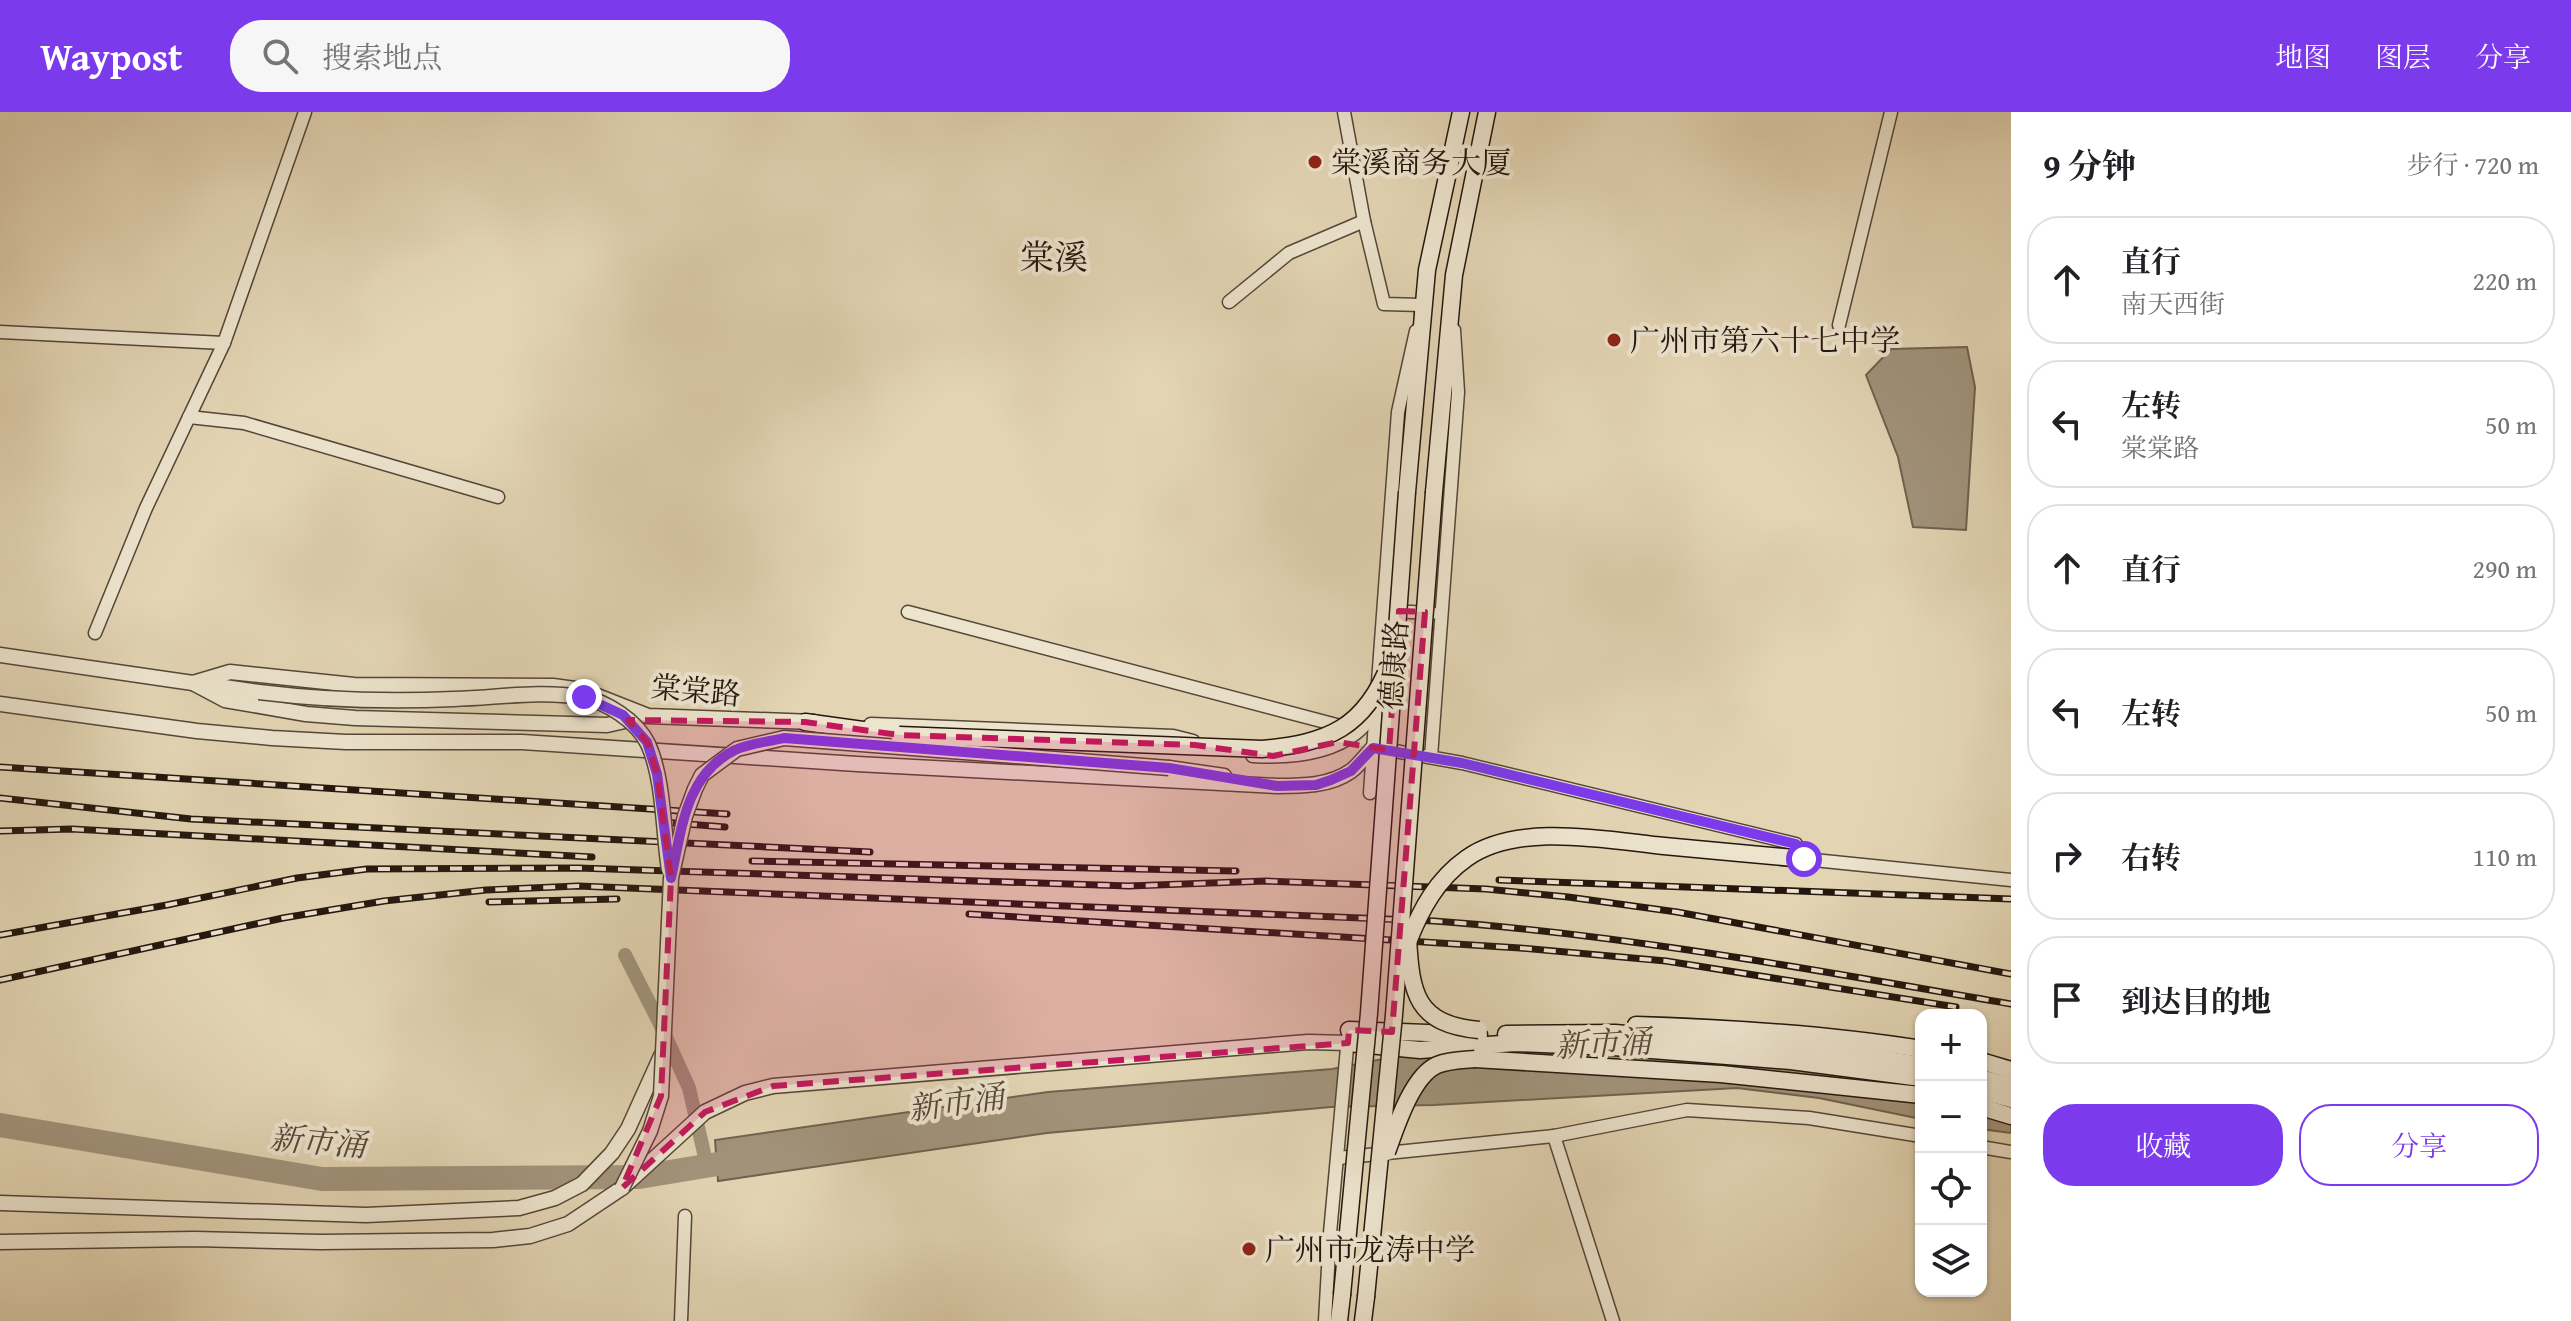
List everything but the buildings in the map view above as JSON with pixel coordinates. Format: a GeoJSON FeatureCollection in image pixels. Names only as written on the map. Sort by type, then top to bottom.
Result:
{"type":"FeatureCollection","features":[{"type":"Feature","properties":{"kind":"main road"},"geometry":{"type":"LineString","coordinates":[[1450,112],[1450,158]]}},
{"type":"Feature","properties":{"kind":"main road","name":"德康路"},"geometry":{"type":"LineString","coordinates":[[1339,1321],[1369,1013],[1423,305],[1433,233],[1461,112]]}},
{"type":"Feature","properties":{"kind":"main road","name":"德康路"},"geometry":{"type":"LineString","coordinates":[[1363,1321],[1404,881],[1450,304],[1460,236],[1487,112]]}},
{"type":"Feature","properties":{"kind":"main road"},"geometry":{"type":"LineString","coordinates":[[1476,161],[1496,112]]}},
{"type":"Feature","properties":{"kind":"main road"},"geometry":{"type":"LineString","coordinates":[[805,722],[899,735],[1262,749],[1302,746],[1329,736],[1356,719],[1386,675],[1397,630]]}},
{"type":"Feature","properties":{"kind":"main road"},"geometry":{"type":"LineString","coordinates":[[1408,942],[1427,899],[1448,874],[1467,857],[1516,839],[1577,838],[1804,859]]}},
{"type":"Feature","properties":{"kind":"main road"},"geometry":{"type":"LineString","coordinates":[[1404,881],[1415,992],[1425,1011],[1440,1022],[1458,1028],[1702,1027],[1865,1040],[1915,1048]]}},
{"type":"Feature","properties":{"kind":"main road"},"geometry":{"type":"LineString","coordinates":[[1348,1043],[1425,1034],[1614,1040],[1833,1052],[1915,1064]]}},
{"type":"Feature","properties":{"kind":"main road"},"geometry":{"type":"LineString","coordinates":[[1614,1040],[1915,1077]]}},
{"type":"Feature","properties":{"kind":"main road"},"geometry":{"type":"LineString","coordinates":[[1378,1176],[1393,1133],[1417,1082],[1434,1066],[1446,1062],[1491,1058],[1645,1068],[1915,1094]]}},
{"type":"Feature","properties":{"kind":"main road"},"geometry":{"type":"LineString","coordinates":[[1987,1063],[2011,1070]]}},
{"type":"Feature","properties":{"kind":"main road"},"geometry":{"type":"LineString","coordinates":[[1987,1080],[2011,1086]]}},
{"type":"Feature","properties":{"kind":"main road"},"geometry":{"type":"LineString","coordinates":[[1987,1093],[2011,1099]]}},
{"type":"Feature","properties":{"kind":"main road"},"geometry":{"type":"LineString","coordinates":[[1987,1109],[2011,1116]]}},
{"type":"Feature","properties":{"kind":"street"},"geometry":{"type":"LineString","coordinates":[[95,633],[146,508],[224,343],[305,112]]}},
{"type":"Feature","properties":{"kind":"street"},"geometry":{"type":"LineString","coordinates":[[1344,112],[1364,221],[1384,304],[1423,305],[1407,362],[1398,412],[1370,793]]}},
{"type":"Feature","properties":{"kind":"street"},"geometry":{"type":"LineString","coordinates":[[1839,325],[1891,112]]}},
{"type":"Feature","properties":{"kind":"street"},"geometry":{"type":"LineString","coordinates":[[1229,302],[1289,253],[1364,221]]}},
{"type":"Feature","properties":{"kind":"street"},"geometry":{"type":"LineString","coordinates":[[1431,757],[1458,392],[1450,304]]}},
{"type":"Feature","properties":{"kind":"street"},"geometry":{"type":"LineString","coordinates":[[0,332],[224,343]]}},
{"type":"Feature","properties":{"kind":"street"},"geometry":{"type":"LineString","coordinates":[[189,417],[244,423],[498,497]]}},
{"type":"Feature","properties":{"kind":"street"},"geometry":{"type":"LineString","coordinates":[[1383,610],[1442,613]]}},
{"type":"Feature","properties":{"kind":"street"},"geometry":{"type":"LineString","coordinates":[[908,612],[1358,731],[1374,741],[1431,757],[1796,844],[1804,859],[2011,880]]}},
{"type":"Feature","properties":{"kind":"street","name":"棠棠路"},"geometry":{"type":"LineString","coordinates":[[0,655],[193,683],[230,672],[354,685],[553,686],[582,690],[648,716],[1173,737],[1242,755],[1307,753],[1358,731],[1376,708]]}},
{"type":"Feature","properties":{"kind":"street"},"geometry":{"type":"LineString","coordinates":[[193,683],[295,697],[403,700],[530,693],[584,697],[623,715],[647,742],[657,774],[671,878],[667,1000],[661,1056],[661,1096],[650,1131],[622,1188]]}},
{"type":"Feature","properties":{"kind":"street"},"geometry":{"type":"LineString","coordinates":[[193,683],[225,700],[306,714],[355,718],[607,725],[648,716]]}},
{"type":"Feature","properties":{"kind":"street","name":"棠棠路"},"geometry":{"type":"LineString","coordinates":[[0,704],[272,738],[346,742],[522,742],[1277,786],[1316,785],[1351,771],[1374,741]]}},
{"type":"Feature","properties":{"kind":"street"},"geometry":{"type":"LineString","coordinates":[[736,756],[751,749],[755,740],[751,728],[739,720]]}},
{"type":"Feature","properties":{"kind":"street"},"geometry":{"type":"LineString","coordinates":[[671,878],[685,816],[702,775],[720,760],[748,746],[784,738],[1169,768],[1277,786]]}},
{"type":"Feature","properties":{"kind":"street"},"geometry":{"type":"LineString","coordinates":[[1338,742],[1374,741]]}},
{"type":"Feature","properties":{"kind":"street"},"geometry":{"type":"LineString","coordinates":[[0,1242],[195,1239],[321,1242],[493,1240],[530,1236],[568,1224],[622,1188],[705,1112],[745,1093],[802,1083],[1308,1042],[1348,1043],[1325,1321]]}},
{"type":"Feature","properties":{"kind":"street"},"geometry":{"type":"LineString","coordinates":[[0,1203],[366,1215],[519,1208],[555,1198],[582,1184],[612,1153],[628,1129],[661,1056]]}},
{"type":"Feature","properties":{"kind":"street"},"geometry":{"type":"LineString","coordinates":[[1338,1158],[1554,1136],[1687,1110],[1809,1118],[1915,1135]]}},
{"type":"Feature","properties":{"kind":"street"},"geometry":{"type":"LineString","coordinates":[[1554,1136],[1613,1321]]}},
{"type":"Feature","properties":{"kind":"street"},"geometry":{"type":"LineString","coordinates":[[1987,1148],[2011,1152]]}},
{"type":"Feature","properties":{"kind":"street"},"geometry":{"type":"LineString","coordinates":[[681,1321],[685,1216]]}},
{"type":"Feature","properties":{"kind":"highlighted area"},"geometry":{"type":"Polygon","coordinates":[[[1399,611],[1425,612],[1392,1032],[1349,1030],[1348,1043],[773,1086],[705,1112],[622,1188],[661,1096],[671,878],[657,774],[647,742],[628,720],[805,722],[899,735],[1195,745],[1273,756],[1338,742],[1389,750],[1399,611]]]}},
{"type":"Feature","properties":{"kind":"shaded area"},"geometry":{"type":"Polygon","coordinates":[[[1967,347],[1975,387],[1966,530],[1913,527],[1898,457],[1866,375],[1891,349],[1967,347]]]}},
{"type":"Feature","properties":{"kind":"shaded area"},"geometry":{"type":"Polygon","coordinates":[[[1675,1049],[1915,1070],[1915,1118],[1819,1098],[1737,1088],[1434,1105],[1331,1107],[1047,1133],[718,1181],[715,1140],[1048,1092],[1332,1069],[1413,1053],[1675,1049]]]}},
{"type":"Feature","properties":{"kind":"shaded area"},"geometry":{"type":"Polygon","coordinates":[[[1987,1077],[2011,1079],[2011,1133],[1987,1130],[1987,1077]]]}},
{"type":"Feature","properties":{"kind":"waterway"},"geometry":{"type":"LineString","coordinates":[[625,955],[689,1088],[707,1166]]}},
{"type":"Feature","properties":{"kind":"waterway","name":"新市涌"},"geometry":{"type":"LineString","coordinates":[[0,1125],[322,1179],[639,1177],[748,1159]]}},
{"type":"Feature","properties":{"kind":"railway"},"geometry":{"type":"LineString","coordinates":[[0,767],[727,814]]}},
{"type":"Feature","properties":{"kind":"railway"},"geometry":{"type":"LineString","coordinates":[[0,798],[191,819],[870,852]]}},
{"type":"Feature","properties":{"kind":"railway"},"geometry":{"type":"LineString","coordinates":[[661,822],[725,827]]}},
{"type":"Feature","properties":{"kind":"railway"},"geometry":{"type":"LineString","coordinates":[[0,831],[72,829],[592,857]]}},
{"type":"Feature","properties":{"kind":"railway"},"geometry":{"type":"LineString","coordinates":[[752,861],[1236,871]]}},
{"type":"Feature","properties":{"kind":"railway"},"geometry":{"type":"LineString","coordinates":[[0,935],[297,878],[367,869],[578,868],[1129,886],[1266,881],[1486,889],[1568,897],[1677,912],[2011,974]]}},
{"type":"Feature","properties":{"kind":"railway"},"geometry":{"type":"LineString","coordinates":[[1499,880],[2011,899]]}},
{"type":"Feature","properties":{"kind":"railway"},"geometry":{"type":"LineString","coordinates":[[0,980],[283,918],[384,901],[486,890],[578,886],[1434,921],[1507,927],[1652,945],[2011,1004]]}},
{"type":"Feature","properties":{"kind":"railway"},"geometry":{"type":"LineString","coordinates":[[489,902],[617,899]]}},
{"type":"Feature","properties":{"kind":"railway"},"geometry":{"type":"LineString","coordinates":[[969,914],[1520,948],[1666,961],[1956,1007]]}},
{"type":"Feature","properties":{"kind":"place","name":"棠溪商务大厦"},"geometry":{"type":"Point","coordinates":[1315,162]}},
{"type":"Feature","properties":{"kind":"place","name":"广州市第六十七中学"},"geometry":{"type":"Point","coordinates":[1614,340]}},
{"type":"Feature","properties":{"kind":"place","name":"广州市龙涛中学"},"geometry":{"type":"Point","coordinates":[1249,1249]}},
{"type":"Feature","properties":{"kind":"district","name":"棠溪"},"geometry":{"type":"Point","coordinates":[1054,256]}},
{"type":"Feature","properties":{"kind":"route"},"geometry":{"type":"LineString","coordinates":[[584,697],[623,715],[647,742],[657,774],[671,878],[685,816],[702,775],[737,749],[784,738],[1169,768],[1277,786],[1316,785],[1331,780],[1351,771],[1373,748],[1462,763],[1796,844],[1804,859]]}}]}
